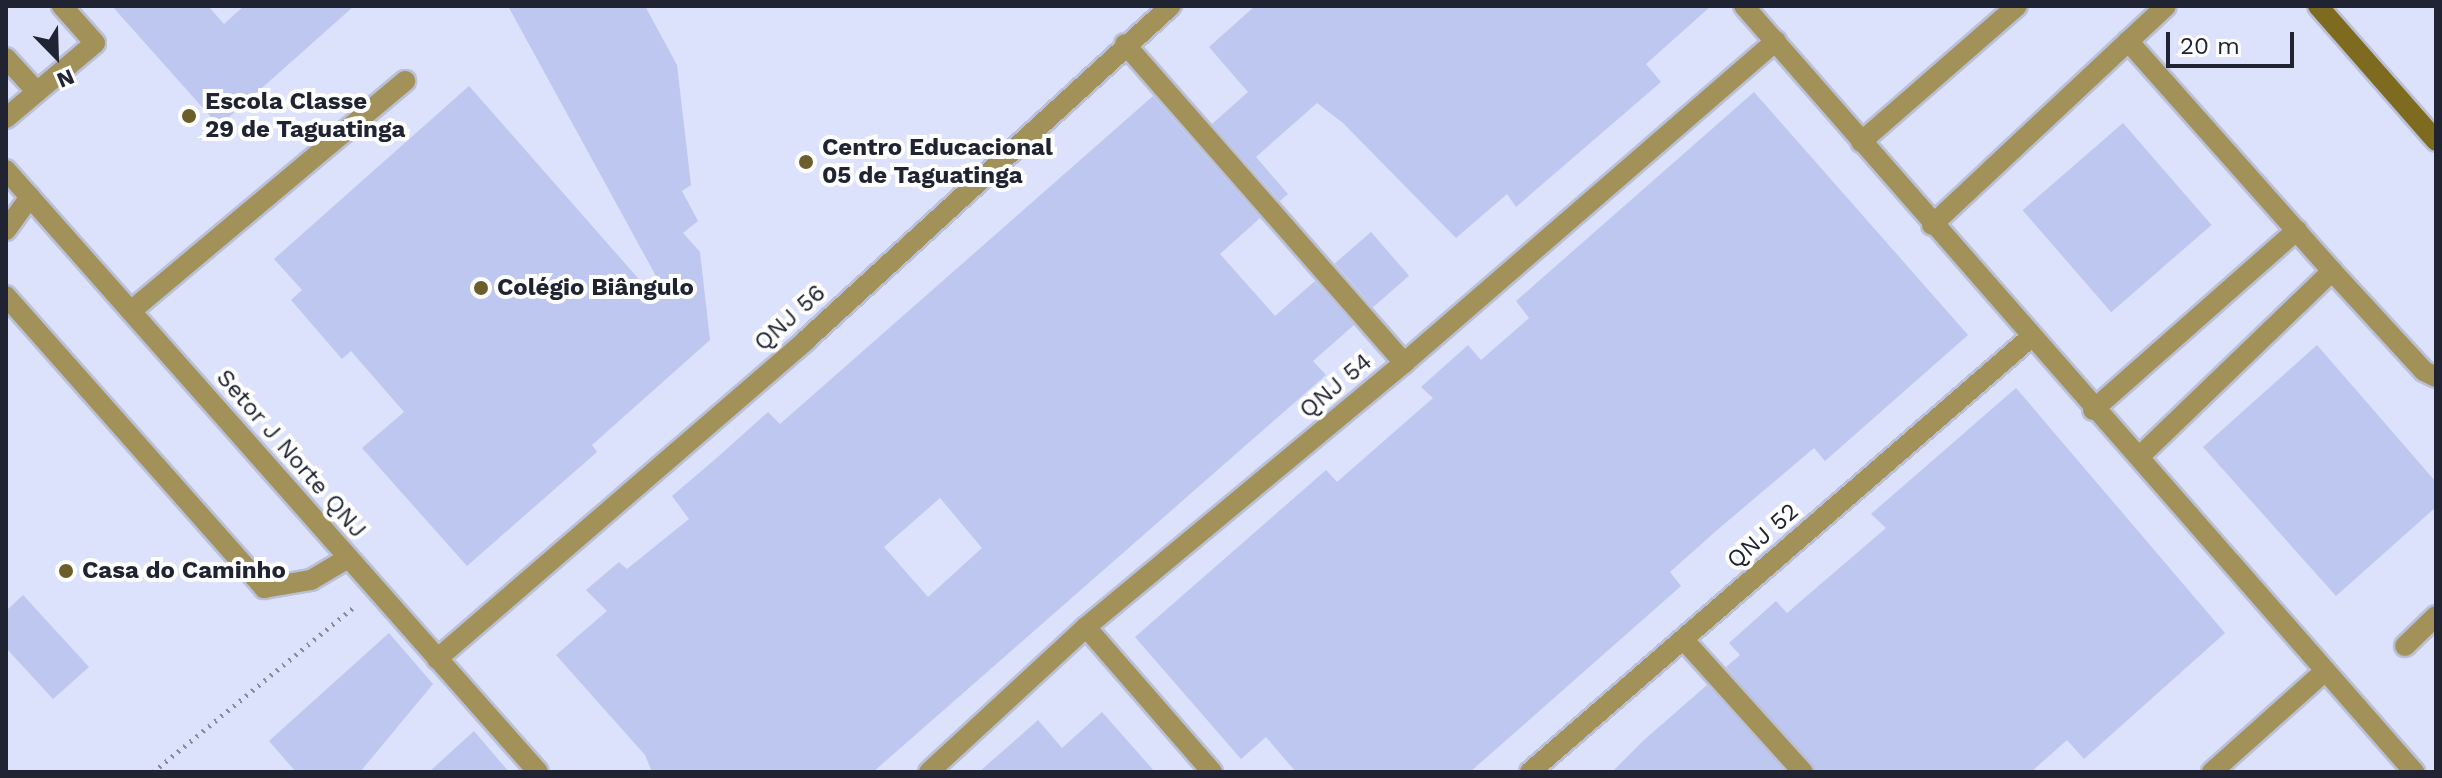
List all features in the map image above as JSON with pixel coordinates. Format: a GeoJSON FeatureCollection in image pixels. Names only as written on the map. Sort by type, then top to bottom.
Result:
{"type":"FeatureCollection","features":[{"type":"Feature","properties":{"kind":"main road"},"geometry":{"type":"LineString","coordinates":[[2318,6],[2436,141]]}},
{"type":"Feature","properties":{"kind":"street"},"geometry":{"type":"LineString","coordinates":[[6,118],[95,43],[62,6]]}},
{"type":"Feature","properties":{"kind":"street","name":"QNJ 56"},"geometry":{"type":"LineString","coordinates":[[437,659],[806,340],[1125,44],[1171,6]]}},
{"type":"Feature","properties":{"kind":"street"},"geometry":{"type":"LineString","coordinates":[[1744,6],[2030,338],[2093,410],[2140,456],[2414,772]]}},
{"type":"Feature","properties":{"kind":"street"},"geometry":{"type":"LineString","coordinates":[[1861,142],[2017,6]]}},
{"type":"Feature","properties":{"kind":"street"},"geometry":{"type":"LineString","coordinates":[[1932,225],[2166,6]]}},
{"type":"Feature","properties":{"kind":"street","name":"QNJ 54"},"geometry":{"type":"LineString","coordinates":[[929,772],[1086,627],[1404,363],[1776,41]]}},
{"type":"Feature","properties":{"kind":"street"},"geometry":{"type":"LineString","coordinates":[[2128,41],[2332,271],[2424,371],[2436,377]]}},
{"type":"Feature","properties":{"kind":"street"},"geometry":{"type":"LineString","coordinates":[[1125,44],[1404,363]]}},
{"type":"Feature","properties":{"kind":"street"},"geometry":{"type":"LineString","coordinates":[[6,58],[37,92]]}},
{"type":"Feature","properties":{"kind":"street"},"geometry":{"type":"LineString","coordinates":[[131,311],[405,81]]}},
{"type":"Feature","properties":{"kind":"street","name":"Setor J Norte QNJ"},"geometry":{"type":"LineString","coordinates":[[6,170],[538,772]]}},
{"type":"Feature","properties":{"kind":"street"},"geometry":{"type":"LineString","coordinates":[[6,230],[30,197]]}},
{"type":"Feature","properties":{"kind":"street"},"geometry":{"type":"LineString","coordinates":[[2093,410],[2297,230]]}},
{"type":"Feature","properties":{"kind":"street"},"geometry":{"type":"LineString","coordinates":[[2140,456],[2332,271]]}},
{"type":"Feature","properties":{"kind":"street"},"geometry":{"type":"LineString","coordinates":[[6,296],[264,588],[311,580],[348,558]]}},
{"type":"Feature","properties":{"kind":"street","name":"QNJ 52"},"geometry":{"type":"LineString","coordinates":[[1530,772],[2030,338]]}},
{"type":"Feature","properties":{"kind":"street"},"geometry":{"type":"LineString","coordinates":[[2405,646],[2436,616]]}},
{"type":"Feature","properties":{"kind":"street"},"geometry":{"type":"LineString","coordinates":[[1086,627],[1212,772]]}},
{"type":"Feature","properties":{"kind":"street"},"geometry":{"type":"LineString","coordinates":[[1684,640],[1803,772]]}},
{"type":"Feature","properties":{"kind":"street"},"geometry":{"type":"LineString","coordinates":[[2212,772],[2325,671]]}},
{"type":"Feature","properties":{"kind":"path"},"geometry":{"type":"LineString","coordinates":[[153,772],[375,589]]}},
{"type":"Feature","properties":{"kind":"building"},"geometry":{"type":"Polygon","coordinates":[[[112,6],[208,6],[224,24],[244,6],[354,6],[219,126],[112,6]]]}},
{"type":"Feature","properties":{"kind":"building"},"geometry":{"type":"Polygon","coordinates":[[[508,6],[645,6],[677,65],[691,185],[682,191],[698,221],[683,233],[700,252],[710,340],[592,445],[597,452],[467,566],[362,448],[404,412],[351,351],[342,359],[291,300],[302,290],[274,259],[469,86],[644,285],[656,276],[508,6]]]}},
{"type":"Feature","properties":{"kind":"building"},"geometry":{"type":"Polygon","coordinates":[[[1255,6],[1711,6],[1646,64],[1661,82],[1516,207],[1507,194],[1456,238],[1343,123],[1317,103],[1256,157],[1288,194],[1280,201],[1212,124],[1248,92],[1209,47],[1255,6]]]}},
{"type":"Feature","properties":{"kind":"building"},"geometry":{"type":"Polygon","coordinates":[[[1754,92],[1968,335],[1825,461],[1814,448],[1716,531],[1670,572],[1681,586],[1470,772],[1296,772],[1266,737],[1241,759],[1135,637],[1326,470],[1337,482],[1433,398],[1421,387],[1468,345],[1481,360],[1529,318],[1516,301],[1754,92]]]}},
{"type":"Feature","properties":{"kind":"building"},"geometry":{"type":"Polygon","coordinates":[[[1153,96],[1260,218],[1220,254],[1275,316],[1315,281],[1354,325],[1313,361],[1326,375],[873,772],[652,772],[645,755],[556,655],[607,611],[586,590],[619,562],[627,569],[689,519],[672,496],[768,412],[780,424],[1153,96]],[[940,498],[884,547],[928,597],[982,548],[940,498]]]}},
{"type":"Feature","properties":{"kind":"building"},"geometry":{"type":"Polygon","coordinates":[[[2123,123],[2212,225],[2111,312],[2023,210],[2123,123]]]}},
{"type":"Feature","properties":{"kind":"building"},"geometry":{"type":"Polygon","coordinates":[[[1371,232],[1409,276],[1373,307],[1335,263],[1371,232]]]}},
{"type":"Feature","properties":{"kind":"building"},"geometry":{"type":"Polygon","coordinates":[[[2317,345],[2436,482],[2436,507],[2336,596],[2203,447],[2317,345]]]}},
{"type":"Feature","properties":{"kind":"building"},"geometry":{"type":"Polygon","coordinates":[[[2016,388],[2225,633],[2084,759],[2067,740],[2031,772],[1816,772],[1726,667],[1740,655],[1729,643],[1776,601],[1787,613],[1886,528],[1871,514],[2016,388]]]}},
{"type":"Feature","properties":{"kind":"building"},"geometry":{"type":"Polygon","coordinates":[[[23,595],[89,667],[53,699],[6,648],[6,611],[23,595]]]}},
{"type":"Feature","properties":{"kind":"building"},"geometry":{"type":"Polygon","coordinates":[[[389,633],[433,684],[360,772],[296,772],[269,741],[389,633]]]}},
{"type":"Feature","properties":{"kind":"building"},"geometry":{"type":"Polygon","coordinates":[[[1707,685],[1786,772],[1612,772],[1644,740],[1707,685]]]}},
{"type":"Feature","properties":{"kind":"building"},"geometry":{"type":"Polygon","coordinates":[[[1102,712],[1155,772],[979,772],[1038,720],[1062,748],[1102,712]]]}},
{"type":"Feature","properties":{"kind":"building"},"geometry":{"type":"Polygon","coordinates":[[[474,731],[509,772],[429,772],[474,731]]]}},
{"type":"Feature","properties":{"kind":"place","name":"Escola Classe 29 de Taguatinga"},"geometry":{"type":"Point","coordinates":[189,116]}},
{"type":"Feature","properties":{"kind":"place","name":"Centro Educacional 05 de Taguatinga"},"geometry":{"type":"Point","coordinates":[806,162]}},
{"type":"Feature","properties":{"kind":"place","name":"Colégio Biângulo"},"geometry":{"type":"Point","coordinates":[481,288]}},
{"type":"Feature","properties":{"kind":"place","name":"Casa do Caminho"},"geometry":{"type":"Point","coordinates":[66,571]}}]}
